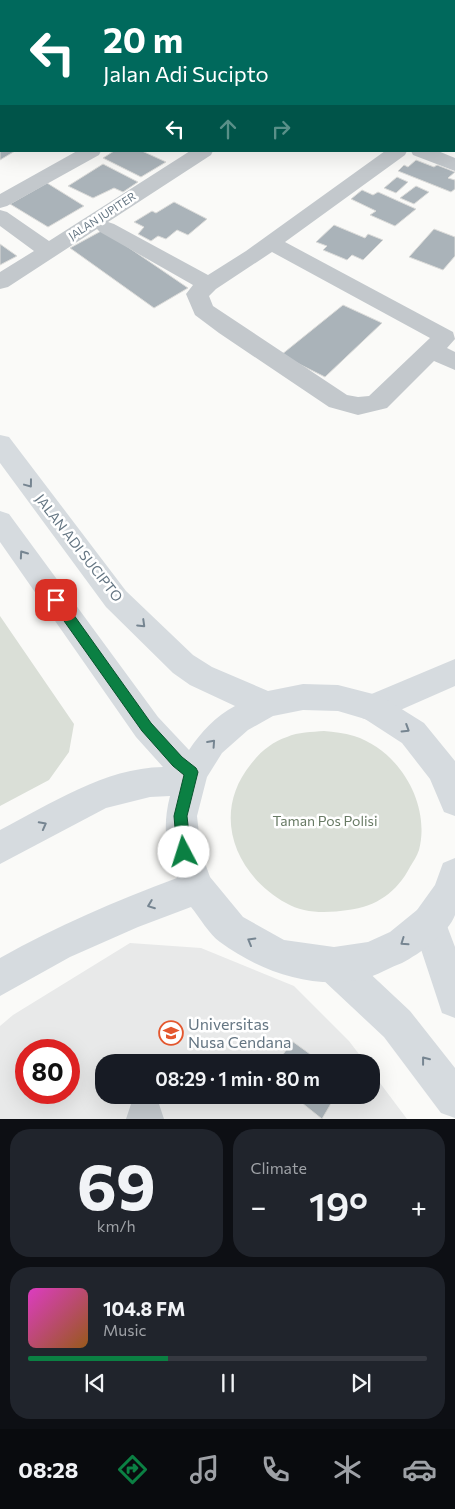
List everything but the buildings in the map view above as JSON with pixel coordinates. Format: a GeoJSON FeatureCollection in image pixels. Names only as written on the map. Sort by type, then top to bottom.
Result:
{"type":"FeatureCollection","features":[{"type":"Feature","properties":{"kind":"main road","name":"JALAN ADI SUCIPTO"},"geometry":{"type":"LineString","coordinates":[[0,444],[123,605],[183,664],[201,676],[237,693],[268,704]]}},
{"type":"Feature","properties":{"kind":"main road"},"geometry":{"type":"LineString","coordinates":[[0,521],[147,727],[190,777]]}},
{"type":"Feature","properties":{"kind":"main road"},"geometry":{"type":"LineString","coordinates":[[373,708],[455,672]]}},
{"type":"Feature","properties":{"kind":"main road"},"geometry":{"type":"LineString","coordinates":[[455,801],[443,770],[413,733],[373,708],[338,698],[303,697],[268,704],[237,720],[217,737],[211,743],[190,777],[181,816],[184,852],[197,888],[231,929],[279,957],[334,965],[370,959],[402,944],[429,922],[449,894],[455,875]]}},
{"type":"Feature","properties":{"kind":"main road"},"geometry":{"type":"LineString","coordinates":[[0,848],[100,795],[150,782],[190,777]]}},
{"type":"Feature","properties":{"kind":"main road"},"geometry":{"type":"LineString","coordinates":[[0,978],[58,944],[132,912],[197,888]]}},
{"type":"Feature","properties":{"kind":"main road"},"geometry":{"type":"LineString","coordinates":[[429,922],[455,1000]]}},
{"type":"Feature","properties":{"kind":"main road"},"geometry":{"type":"LineString","coordinates":[[334,965],[397,1024],[455,1099]]}},
{"type":"Feature","properties":{"kind":"street"},"geometry":{"type":"LineString","coordinates":[[0,202],[90,152]]}},
{"type":"Feature","properties":{"kind":"street","name":"JALAN JUPITER"},"geometry":{"type":"LineString","coordinates":[[0,282],[48,251],[178,159],[201,152]]}},
{"type":"Feature","properties":{"kind":"street"},"geometry":{"type":"LineString","coordinates":[[397,152],[246,261],[208,284],[197,294],[203,310],[227,328],[338,401],[355,407],[366,407],[378,402],[444,339]]}},
{"type":"Feature","properties":{"kind":"street"},"geometry":{"type":"LineString","coordinates":[[422,152],[455,166]]}},
{"type":"Feature","properties":{"kind":"street"},"geometry":{"type":"LineString","coordinates":[[0,216],[48,251]]}},
{"type":"Feature","properties":{"kind":"street"},"geometry":{"type":"LineString","coordinates":[[107,228],[208,284]]}},
{"type":"Feature","properties":{"kind":"street"},"geometry":{"type":"LineString","coordinates":[[270,243],[444,339],[455,362]]}},
{"type":"Feature","properties":{"kind":"shaded area","name":"Universitas Nusa Cendana"},"geometry":{"type":"Polygon","coordinates":[[[130,943],[201,948],[294,986],[349,1041],[359,1054],[95,1054],[95,1104],[380,1104],[380,1083],[407,1119],[0,1119],[0,1026],[13,1015],[130,943]]]}},
{"type":"Feature","properties":{"kind":"green space"},"geometry":{"type":"Polygon","coordinates":[[[0,616],[74,724],[69,752],[49,780],[0,806],[0,616]]]}},
{"type":"Feature","properties":{"kind":"green space","name":"Taman Pos Polisi"},"geometry":{"type":"Polygon","coordinates":[[[324,731],[354,736],[370,743],[385,753],[398,766],[416,797],[421,832],[419,850],[416,857],[405,876],[392,891],[368,906],[332,912],[308,911],[293,907],[268,891],[253,876],[242,859],[234,841],[231,822],[232,802],[239,783],[258,755],[271,745],[291,735],[324,731]]]}},
{"type":"Feature","properties":{"kind":"place","name":"Universitas Nusa Cendana"},"geometry":{"type":"Point","coordinates":[171,1033]}},
{"type":"Feature","properties":{"kind":"route"},"geometry":{"type":"LineString","coordinates":[[56,600],[147,727],[178,761],[192,772],[188,781],[181,816],[184,852]]}}]}
